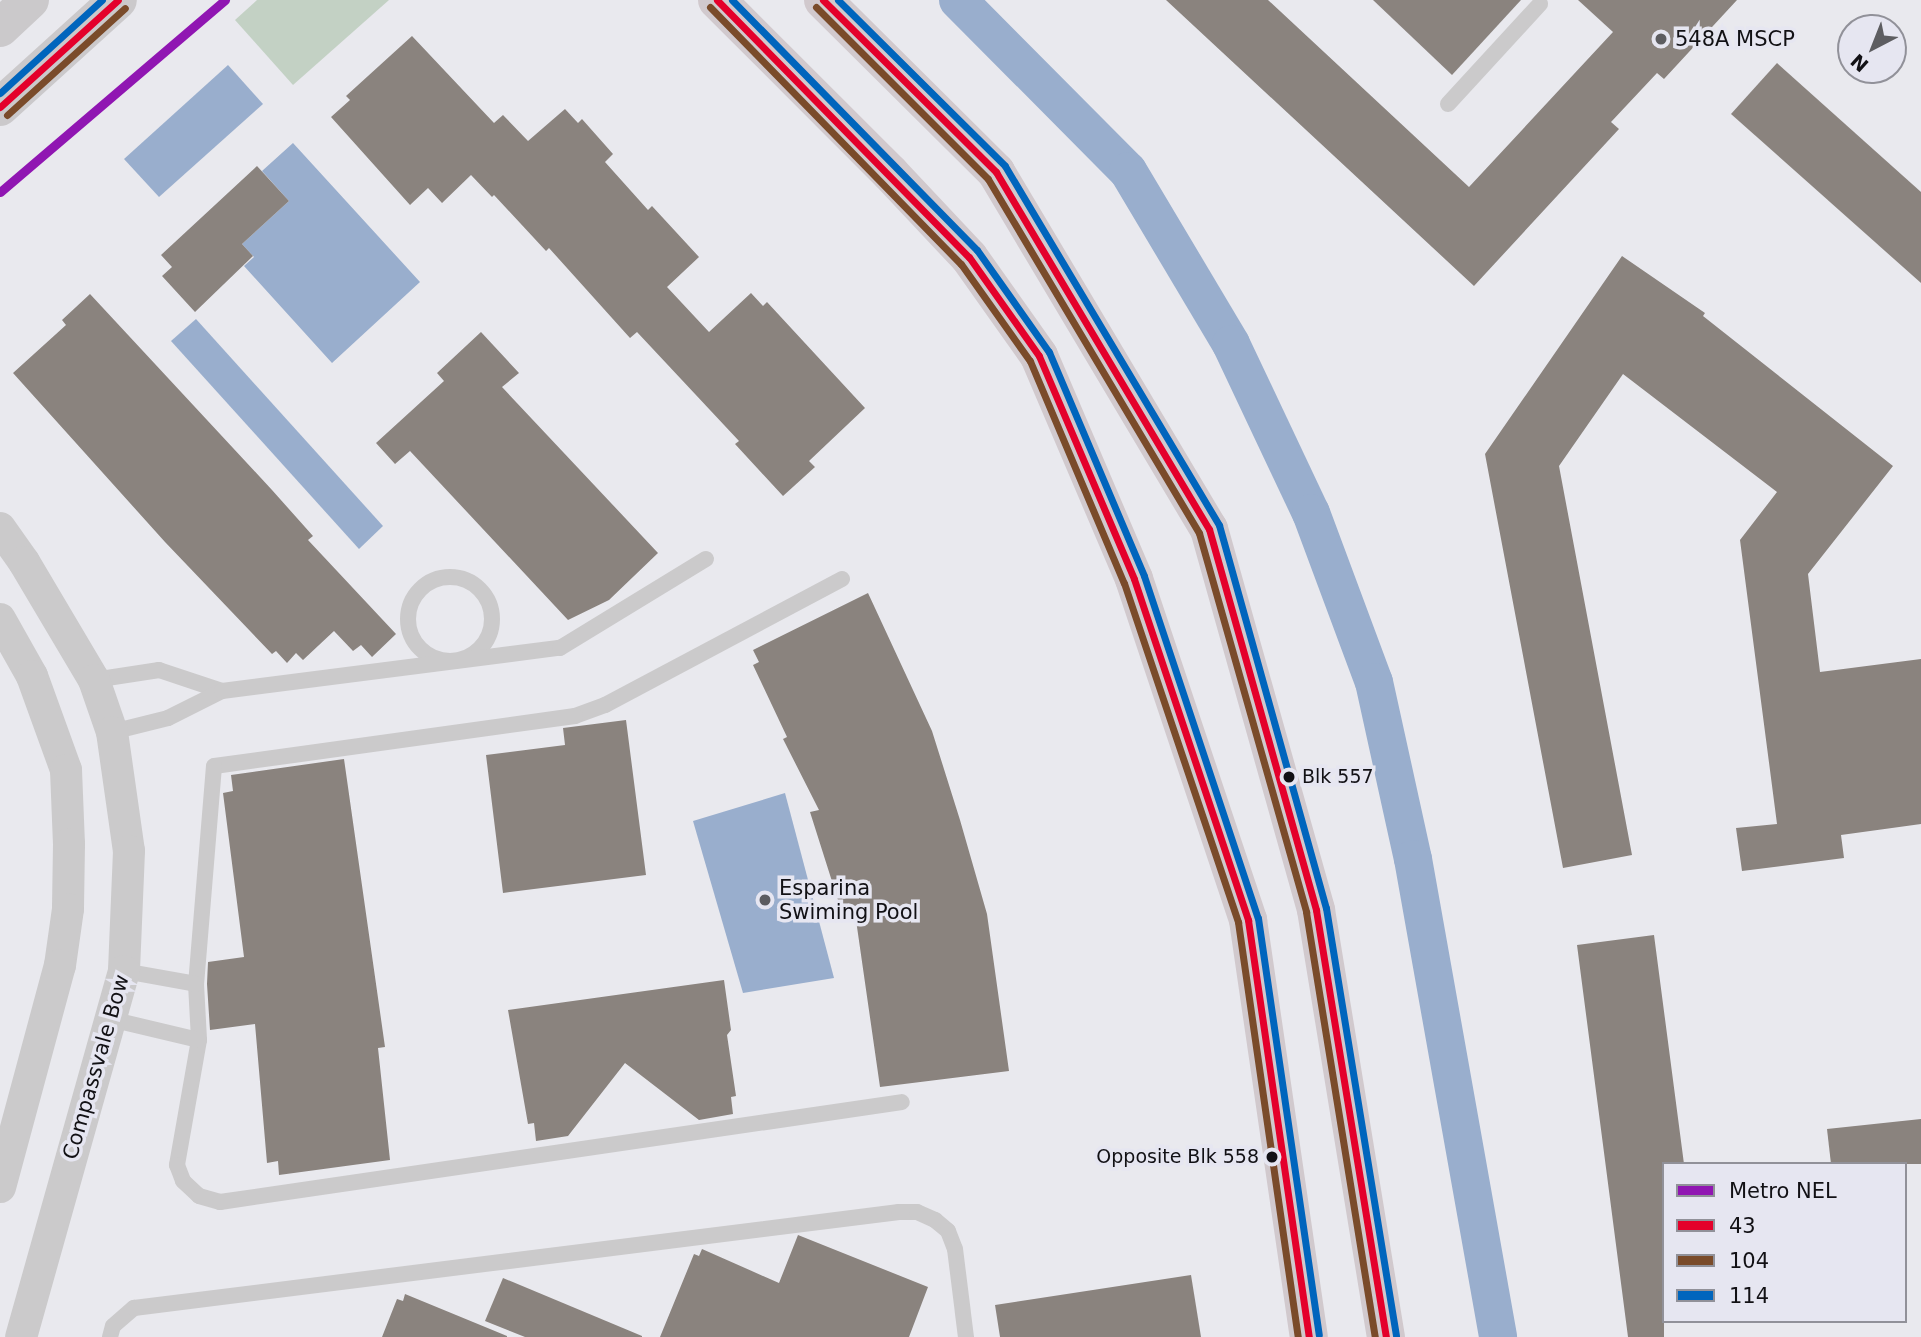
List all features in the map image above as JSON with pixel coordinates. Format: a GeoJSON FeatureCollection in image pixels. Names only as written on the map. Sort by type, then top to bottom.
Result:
{"type":"FeatureCollection","features":[{"type":"Feature","properties":{"kind":"main road"},"geometry":{"type":"LineString","coordinates":[[717,0],[890,173],[969,257],[1039,356],[1134,579],[1248,920],[1310,1337]]}},
{"type":"Feature","properties":{"kind":"main road"},"geometry":{"type":"LineString","coordinates":[[823,0],[996,172],[1209,529],[1316,910],[1385,1337]]}},
{"type":"Feature","properties":{"kind":"street"},"geometry":{"type":"LineString","coordinates":[[0,28],[30,0]]}},
{"type":"Feature","properties":{"kind":"street"},"geometry":{"type":"LineString","coordinates":[[4,106],[118,0]]}},
{"type":"Feature","properties":{"kind":"street","name":"Compassvale Bow"},"geometry":{"type":"LineString","coordinates":[[0,528],[24,562],[94,680],[112,732],[129,851],[124,971],[21,1337]]}},
{"type":"Feature","properties":{"kind":"street"},"geometry":{"type":"LineString","coordinates":[[0,619],[32,676],[66,770],[69,844],[68,909],[60,965],[0,1187]]}},
{"type":"Feature","properties":{"kind":"lane"},"geometry":{"type":"LineString","coordinates":[[1448,104],[1540,4]]}},
{"type":"Feature","properties":{"kind":"lane"},"geometry":{"type":"LineString","coordinates":[[112,732],[168,718],[222,691],[560,648],[706,559]]}},
{"type":"Feature","properties":{"kind":"lane"},"geometry":{"type":"LineString","coordinates":[[440,578],[468,581],[479,589],[492,613],[492,626],[479,650],[454,661],[427,655],[417,645],[407,619],[416,592],[440,578]]}},
{"type":"Feature","properties":{"kind":"lane"},"geometry":{"type":"LineString","coordinates":[[842,579],[605,705],[575,716],[214,765],[196,984],[199,1040],[177,1165],[183,1181],[200,1196],[220,1202],[902,1102]]}},
{"type":"Feature","properties":{"kind":"lane"},"geometry":{"type":"LineString","coordinates":[[94,680],[159,670],[222,691]]}},
{"type":"Feature","properties":{"kind":"lane"},"geometry":{"type":"LineString","coordinates":[[124,971],[196,984]]}},
{"type":"Feature","properties":{"kind":"lane"},"geometry":{"type":"LineString","coordinates":[[110,1019],[199,1040]]}},
{"type":"Feature","properties":{"kind":"lane"},"geometry":{"type":"LineString","coordinates":[[110,1337],[113,1326],[134,1308],[917,1212],[935,1220],[948,1231],[955,1249],[966,1337]]}},
{"type":"Feature","properties":{"kind":"green space"},"geometry":{"type":"Polygon","coordinates":[[[257,0],[389,0],[293,85],[235,20],[257,0]]]}},
{"type":"Feature","properties":{"kind":"water"},"geometry":{"type":"Polygon","coordinates":[[[228,65],[263,104],[159,197],[124,159],[228,65]]]}},
{"type":"Feature","properties":{"kind":"water"},"geometry":{"type":"Polygon","coordinates":[[[293,143],[420,282],[332,363],[244,266],[254,257],[242,244],[289,201],[262,171],[293,143]]]}},
{"type":"Feature","properties":{"kind":"water"},"geometry":{"type":"Polygon","coordinates":[[[196,319],[383,526],[359,549],[171,341],[196,319]]]}},
{"type":"Feature","properties":{"kind":"water","name":"Esparina Swiming Pool"},"geometry":{"type":"Polygon","coordinates":[[[785,793],[834,978],[743,993],[693,821],[785,793]]]}},
{"type":"Feature","properties":{"kind":"building"},"geometry":{"type":"Polygon","coordinates":[[[1166,0],[1268,0],[1469,187],[1613,32],[1578,0],[1737,0],[1664,79],[1657,73],[1611,122],[1619,129],[1474,286],[1166,0]]]}},
{"type":"Feature","properties":{"kind":"building"},"geometry":{"type":"Polygon","coordinates":[[[1373,0],[1521,0],[1452,75],[1373,0]]]}},
{"type":"Feature","properties":{"kind":"building"},"geometry":{"type":"Polygon","coordinates":[[[412,36],[494,123],[503,115],[528,141],[565,109],[578,123],[582,119],[613,154],[605,162],[648,210],[652,206],[699,257],[667,287],[709,332],[751,293],[763,306],[767,302],[865,408],[809,461],[815,467],[783,496],[735,444],[739,441],[637,332],[630,338],[549,248],[546,251],[494,195],[492,197],[471,175],[442,203],[428,188],[410,205],[331,117],[350,100],[346,96],[412,36]]]}},
{"type":"Feature","properties":{"kind":"building"},"geometry":{"type":"Polygon","coordinates":[[[1777,63],[1921,192],[1921,283],[1731,114],[1777,63]]]}},
{"type":"Feature","properties":{"kind":"building"},"geometry":{"type":"Polygon","coordinates":[[[257,166],[289,201],[242,244],[253,256],[195,312],[162,276],[172,267],[161,255],[257,166]]]}},
{"type":"Feature","properties":{"kind":"building"},"geometry":{"type":"Polygon","coordinates":[[[1622,256],[1705,313],[1703,316],[1893,466],[1808,574],[1820,672],[1921,659],[1921,824],[1841,835],[1844,858],[1742,871],[1736,828],[1777,824],[1740,540],[1777,492],[1623,374],[1559,466],[1632,855],[1563,868],[1485,454],[1622,256]]]}},
{"type":"Feature","properties":{"kind":"building"},"geometry":{"type":"Polygon","coordinates":[[[90,294],[272,490],[313,536],[308,540],[396,634],[372,657],[361,645],[353,651],[334,631],[303,660],[296,653],[287,663],[276,651],[272,654],[165,542],[13,373],[66,325],[62,320],[90,294]]]}},
{"type":"Feature","properties":{"kind":"building"},"geometry":{"type":"Polygon","coordinates":[[[481,332],[519,373],[502,387],[658,553],[609,600],[568,620],[410,451],[395,464],[376,443],[444,381],[437,373],[481,332]]]}},
{"type":"Feature","properties":{"kind":"building"},"geometry":{"type":"Polygon","coordinates":[[[868,593],[932,731],[960,820],[987,914],[1009,1071],[880,1087],[855,913],[843,916],[810,812],[819,810],[783,739],[787,737],[753,665],[759,662],[753,650],[868,593]]]}},
{"type":"Feature","properties":{"kind":"building"},"geometry":{"type":"Polygon","coordinates":[[[626,720],[646,875],[503,893],[486,755],[565,745],[563,728],[626,720]]]}},
{"type":"Feature","properties":{"kind":"building"},"geometry":{"type":"Polygon","coordinates":[[[344,759],[385,1047],[378,1048],[390,1160],[279,1175],[278,1161],[267,1163],[255,1024],[210,1030],[208,962],[244,957],[223,793],[233,791],[231,775],[344,759]]]}},
{"type":"Feature","properties":{"kind":"building"},"geometry":{"type":"Polygon","coordinates":[[[1654,935],[1684,1162],[1662,1162],[1664,1337],[1628,1337],[1577,945],[1654,935]]]}},
{"type":"Feature","properties":{"kind":"building"},"geometry":{"type":"Polygon","coordinates":[[[724,980],[731,1030],[727,1035],[736,1096],[731,1097],[733,1114],[699,1120],[625,1063],[568,1136],[536,1141],[534,1123],[528,1124],[508,1010],[724,980]]]}},
{"type":"Feature","properties":{"kind":"building"},"geometry":{"type":"Polygon","coordinates":[[[1921,1119],[1921,1164],[1831,1162],[1827,1129],[1921,1119]]]}},
{"type":"Feature","properties":{"kind":"building"},"geometry":{"type":"Polygon","coordinates":[[[798,1235],[928,1287],[909,1337],[660,1337],[694,1254],[699,1256],[702,1249],[779,1283],[798,1235]]]}},
{"type":"Feature","properties":{"kind":"building"},"geometry":{"type":"Polygon","coordinates":[[[1191,1275],[1201,1337],[1000,1337],[995,1305],[1191,1275]]]}},
{"type":"Feature","properties":{"kind":"building"},"geometry":{"type":"Polygon","coordinates":[[[503,1278],[642,1337],[525,1337],[485,1321],[503,1278]]]}},
{"type":"Feature","properties":{"kind":"building"},"geometry":{"type":"Polygon","coordinates":[[[405,1294],[507,1337],[382,1337],[397,1299],[403,1301],[405,1294]]]}},
{"type":"Feature","properties":{"kind":"waterway"},"geometry":{"type":"LineString","coordinates":[[958,0],[1128,171],[1231,344],[1311,513],[1374,682],[1413,859],[1498,1337]]}},
{"type":"Feature","properties":{"kind":"metro line","name":"NEL"},"geometry":{"type":"LineString","coordinates":[[0,192],[225,0]]}},
{"type":"Feature","properties":{"kind":"transit line","name":"114"},"geometry":{"type":"LineString","coordinates":[[0,93],[102,0]]}},
{"type":"Feature","properties":{"kind":"transit line","name":"43"},"geometry":{"type":"LineString","coordinates":[[0,107],[118,0]]}},
{"type":"Feature","properties":{"kind":"transit line","name":"43"},"geometry":{"type":"LineString","coordinates":[[717,0],[969,257],[1039,356],[1134,579],[1248,920],[1309,1337]]}},
{"type":"Feature","properties":{"kind":"transit line","name":"114"},"geometry":{"type":"LineString","coordinates":[[732,0],[977,250],[1049,352],[1144,576],[1258,918],[1319,1335]]}},
{"type":"Feature","properties":{"kind":"transit line","name":"43"},"geometry":{"type":"LineString","coordinates":[[823,0],[996,172],[1209,529],[1316,910],[1386,1337]]}},
{"type":"Feature","properties":{"kind":"transit line","name":"114"},"geometry":{"type":"LineString","coordinates":[[838,0],[1005,166],[1219,525],[1326,908],[1396,1335]]}},
{"type":"Feature","properties":{"kind":"transit line","name":"104"},"geometry":{"type":"LineString","coordinates":[[710,7],[961,264],[1030,361],[1124,583],[1238,922],[1298,1337]]}},
{"type":"Feature","properties":{"kind":"transit line","name":"104"},"geometry":{"type":"LineString","coordinates":[[816,7],[988,179],[1199,533],[1306,912],[1375,1337]]}},
{"type":"Feature","properties":{"kind":"transit line","name":"104"},"geometry":{"type":"LineString","coordinates":[[7,115],[125,8]]}},
{"type":"Feature","properties":{"kind":"place","name":"548A MSCP"},"geometry":{"type":"Point","coordinates":[1661,39]}},
{"type":"Feature","properties":{"kind":"place","name":"Blk 557"},"geometry":{"type":"Point","coordinates":[1289,777]}},
{"type":"Feature","properties":{"kind":"place","name":"Esparina Swiming Pool"},"geometry":{"type":"Point","coordinates":[765,900]}},
{"type":"Feature","properties":{"kind":"place","name":"Opposite Blk 558"},"geometry":{"type":"Point","coordinates":[1272,1157]}}]}
